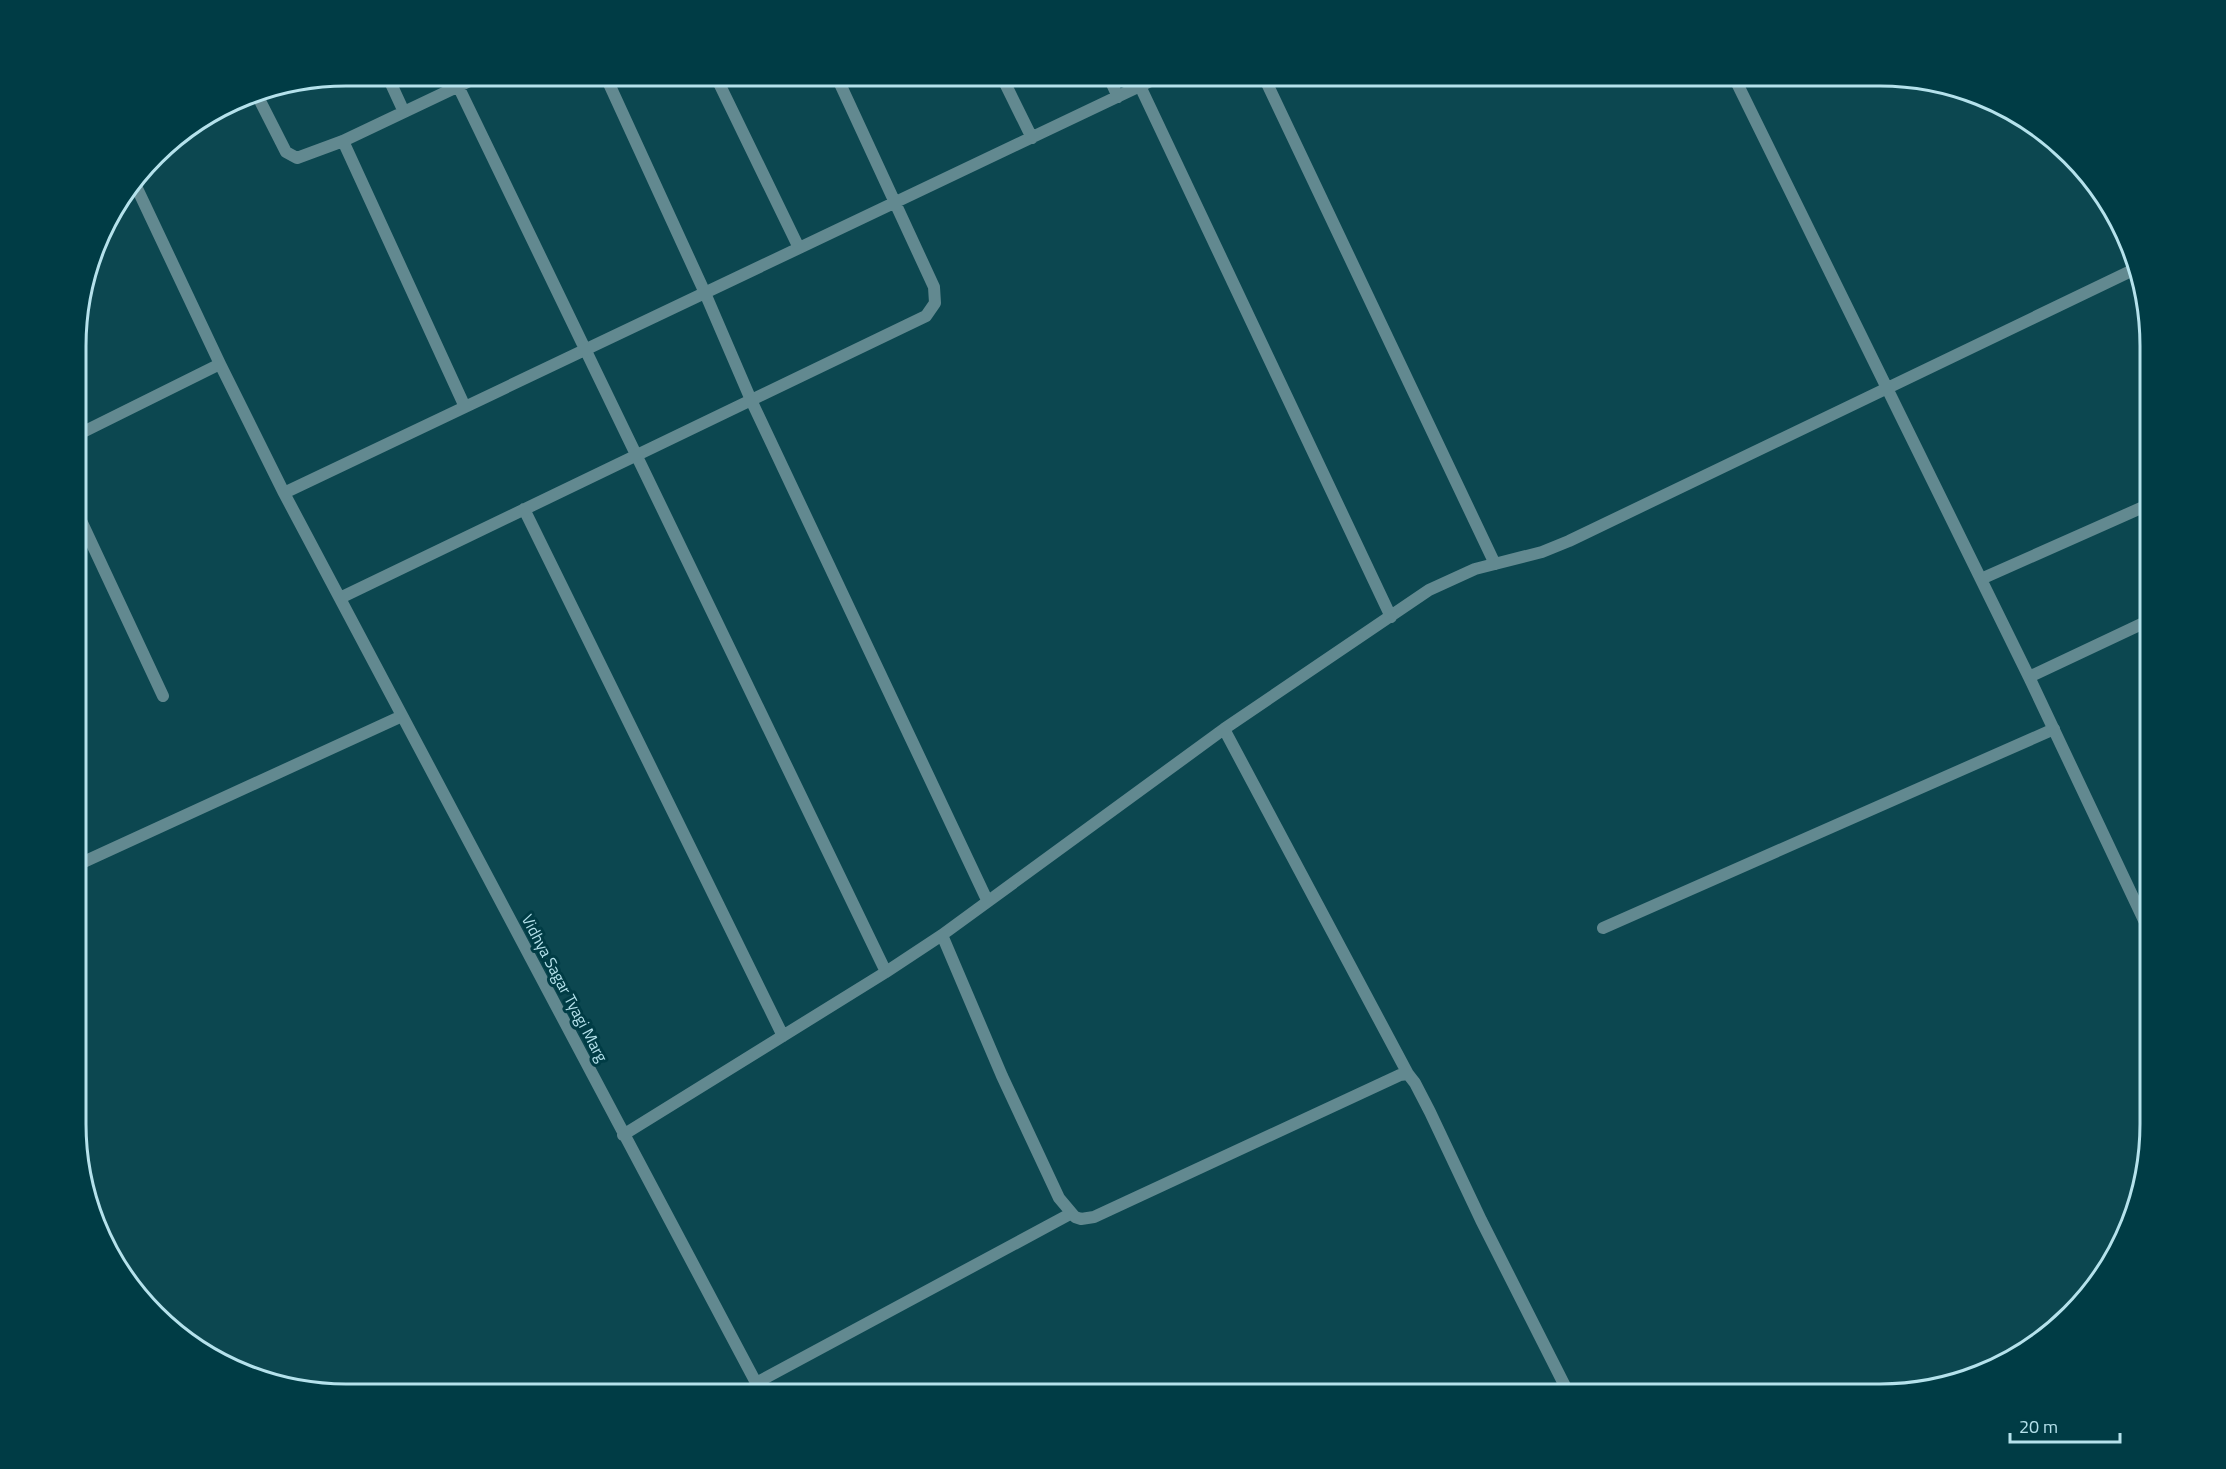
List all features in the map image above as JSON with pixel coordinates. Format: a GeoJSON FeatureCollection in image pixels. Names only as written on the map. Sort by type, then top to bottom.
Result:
{"type":"FeatureCollection","features":[{"type":"Feature","properties":{"kind":"street"},"geometry":{"type":"LineString","coordinates":[[392,86],[404,112]]}},
{"type":"Feature","properties":{"kind":"street"},"geometry":{"type":"LineString","coordinates":[[260,100],[286,152],[297,158],[343,141],[458,86],[886,972]]}},
{"type":"Feature","properties":{"kind":"street"},"geometry":{"type":"LineString","coordinates":[[610,86],[705,293],[751,400],[987,900]]}},
{"type":"Feature","properties":{"kind":"street"},"geometry":{"type":"LineString","coordinates":[[720,86],[799,248]]}},
{"type":"Feature","properties":{"kind":"street"},"geometry":{"type":"LineString","coordinates":[[340,598],[926,316],[935,303],[934,287],[841,86]]}},
{"type":"Feature","properties":{"kind":"street"},"geometry":{"type":"LineString","coordinates":[[1006,86],[1032,138]]}},
{"type":"Feature","properties":{"kind":"street"},"geometry":{"type":"LineString","coordinates":[[1113,86],[1118,97]]}},
{"type":"Feature","properties":{"kind":"street"},"geometry":{"type":"LineString","coordinates":[[284,493],[1140,86],[1391,616]]}},
{"type":"Feature","properties":{"kind":"street"},"geometry":{"type":"LineString","coordinates":[[1268,86],[1495,564]]}},
{"type":"Feature","properties":{"kind":"street"},"geometry":{"type":"LineString","coordinates":[[1738,86],[2030,677],[2140,912]]}},
{"type":"Feature","properties":{"kind":"street"},"geometry":{"type":"LineString","coordinates":[[343,141],[465,407]]}},
{"type":"Feature","properties":{"kind":"street","name":"Vidhya Sagar Tyagi Marg"},"geometry":{"type":"LineString","coordinates":[[137,189],[219,364],[284,493],[757,1384]]}},
{"type":"Feature","properties":{"kind":"street"},"geometry":{"type":"LineString","coordinates":[[623,1135],[942,935],[1224,729],[1429,590],[1475,569],[1542,552],[1569,541],[2130,271]]}},
{"type":"Feature","properties":{"kind":"street"},"geometry":{"type":"LineString","coordinates":[[86,430],[219,364]]}},
{"type":"Feature","properties":{"kind":"street"},"geometry":{"type":"LineString","coordinates":[[1981,579],[2140,508]]}},
{"type":"Feature","properties":{"kind":"street"},"geometry":{"type":"LineString","coordinates":[[524,509],[783,1036]]}},
{"type":"Feature","properties":{"kind":"street"},"geometry":{"type":"LineString","coordinates":[[86,531],[163,696]]}},
{"type":"Feature","properties":{"kind":"street"},"geometry":{"type":"LineString","coordinates":[[2030,677],[2140,625]]}},
{"type":"Feature","properties":{"kind":"street"},"geometry":{"type":"LineString","coordinates":[[86,861],[402,716]]}},
{"type":"Feature","properties":{"kind":"street"},"geometry":{"type":"LineString","coordinates":[[1224,729],[1408,1074],[1415,1083],[1564,1384]]}},
{"type":"Feature","properties":{"kind":"street"},"geometry":{"type":"LineString","coordinates":[[1603,928],[2054,729]]}},
{"type":"Feature","properties":{"kind":"street"},"geometry":{"type":"LineString","coordinates":[[942,935],[1002,1076],[1059,1198],[1070,1214],[1081,1219],[1094,1217],[1400,1075],[1408,1074]]}},
{"type":"Feature","properties":{"kind":"street"},"geometry":{"type":"LineString","coordinates":[[766,1384],[1070,1214]]}}]}
